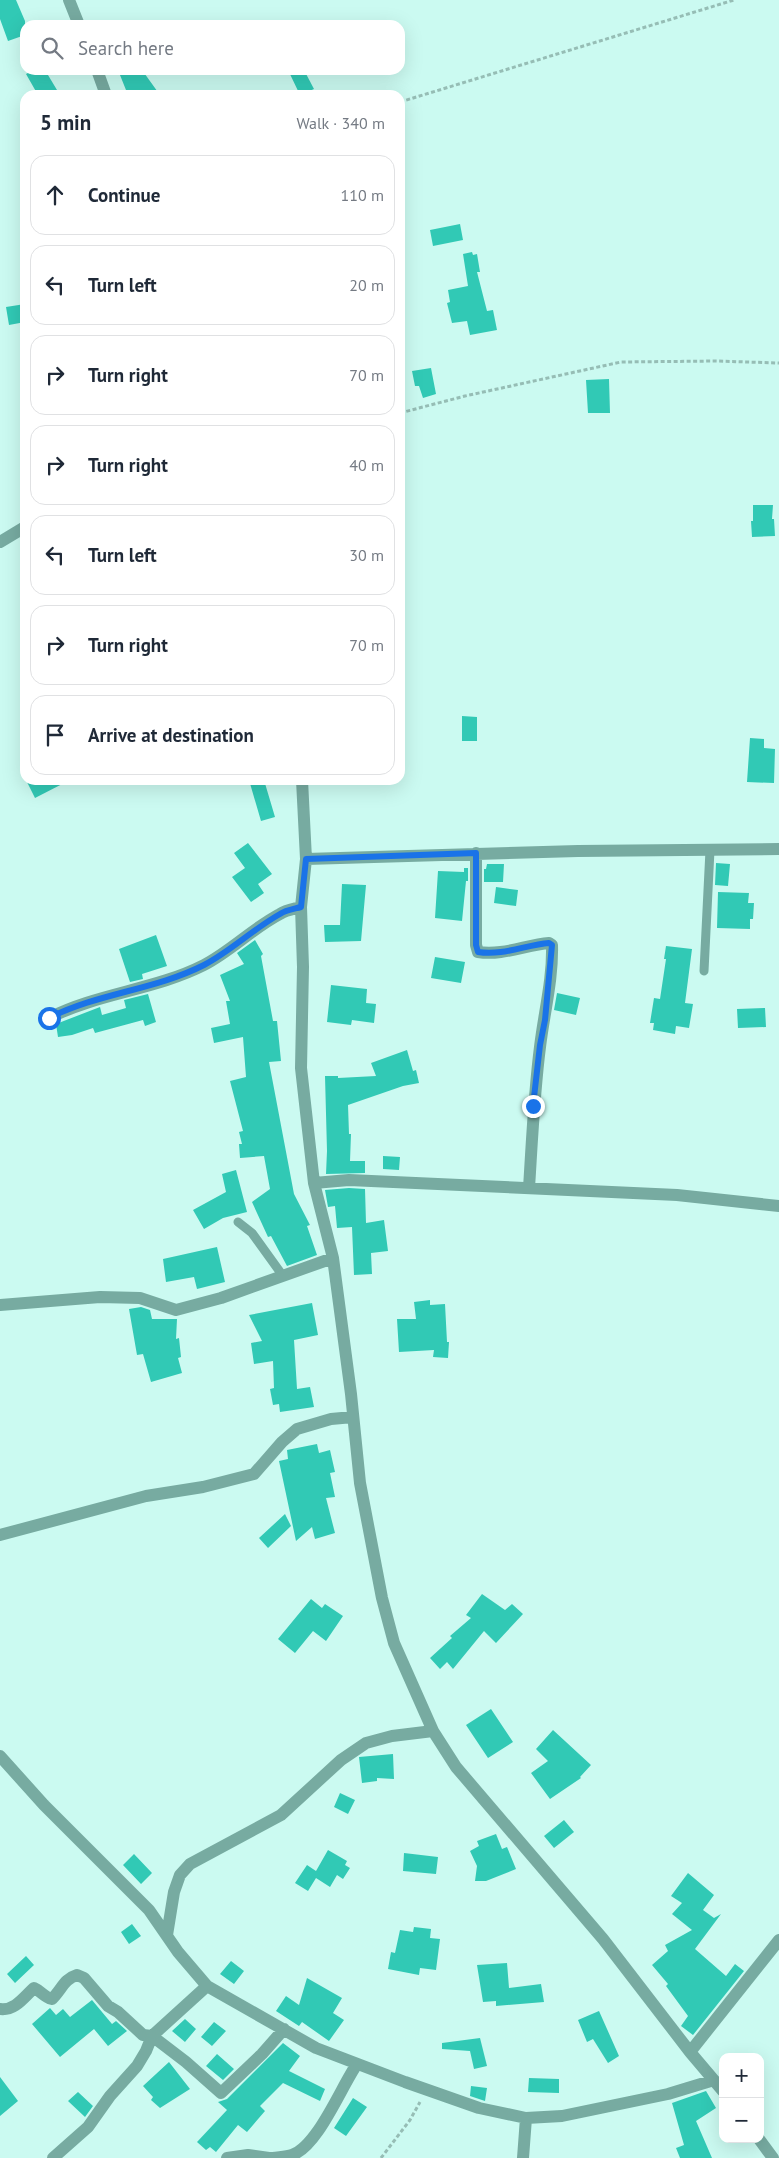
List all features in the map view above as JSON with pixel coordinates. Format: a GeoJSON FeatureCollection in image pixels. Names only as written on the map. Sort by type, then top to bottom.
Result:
{"type":"FeatureCollection","features":[{"type":"Feature","properties":{"kind":"street"},"geometry":{"type":"LineString","coordinates":[[69,0],[77,20]]}},
{"type":"Feature","properties":{"kind":"street"},"geometry":{"type":"LineString","coordinates":[[99,75],[104,90]]}},
{"type":"Feature","properties":{"kind":"street"},"geometry":{"type":"LineString","coordinates":[[0,542],[20,530]]}},
{"type":"Feature","properties":{"kind":"street"},"geometry":{"type":"LineString","coordinates":[[302,785],[306,859],[301,907],[303,967],[301,1068],[314,1183],[333,1258],[360,1483],[382,1598],[394,1643],[433,1732],[456,1767],[604,1939],[690,2052],[719,2086]]}},
{"type":"Feature","properties":{"kind":"street"},"geometry":{"type":"LineString","coordinates":[[306,859],[476,853],[779,849]]}},
{"type":"Feature","properties":{"kind":"street"},"geometry":{"type":"LineString","coordinates":[[476,853],[476,945],[478,952],[486,954],[549,943],[552,945],[545,1020],[533,1106],[529,1188]]}},
{"type":"Feature","properties":{"kind":"street"},"geometry":{"type":"LineString","coordinates":[[49,1018],[72,1006],[113,996],[205,965],[281,913],[301,907]]}},
{"type":"Feature","properties":{"kind":"street"},"geometry":{"type":"LineString","coordinates":[[314,1183],[349,1180],[677,1195],[779,1206]]}},
{"type":"Feature","properties":{"kind":"street"},"geometry":{"type":"LineString","coordinates":[[0,1305],[100,1297],[140,1298],[176,1310],[221,1298],[333,1258]]}},
{"type":"Feature","properties":{"kind":"street"},"geometry":{"type":"LineString","coordinates":[[0,1536],[146,1496],[203,1487],[254,1474],[282,1442],[298,1429],[331,1419],[353,1417]]}},
{"type":"Feature","properties":{"kind":"street"},"geometry":{"type":"LineString","coordinates":[[167,1934],[174,1892],[180,1875],[190,1864],[281,1815],[341,1760],[366,1743],[392,1736],[433,1732]]}},
{"type":"Feature","properties":{"kind":"street"},"geometry":{"type":"LineString","coordinates":[[0,1756],[44,1805],[149,1910],[178,1952],[207,1986],[316,2048],[479,2108],[526,2118],[562,2116],[668,2094],[714,2080]]}},
{"type":"Feature","properties":{"kind":"street"},"geometry":{"type":"LineString","coordinates":[[690,2052],[779,1940]]}},
{"type":"Feature","properties":{"kind":"street"},"geometry":{"type":"LineString","coordinates":[[0,2009],[7,2010],[18,2004],[34,1988],[39,1990],[45,1997],[52,1999],[70,1977],[77,1975],[84,1978],[108,2006],[118,2012],[143,2035],[152,2036],[186,2062],[221,2093],[262,2054],[284,2029]]}},
{"type":"Feature","properties":{"kind":"street"},"geometry":{"type":"LineString","coordinates":[[53,2158],[88,2127],[110,2096],[137,2066],[146,2052],[152,2036],[207,1986]]}},
{"type":"Feature","properties":{"kind":"street"},"geometry":{"type":"LineString","coordinates":[[282,2157],[293,2155],[314,2139],[357,2064]]}},
{"type":"Feature","properties":{"kind":"street"},"geometry":{"type":"LineString","coordinates":[[523,2158],[526,2118]]}},
{"type":"Feature","properties":{"kind":"street"},"geometry":{"type":"LineString","coordinates":[[762,2143],[773,2158]]}},
{"type":"Feature","properties":{"kind":"street"},"geometry":{"type":"LineString","coordinates":[[227,2158],[248,2155],[268,2158]]}},
{"type":"Feature","properties":{"kind":"lane"},"geometry":{"type":"LineString","coordinates":[[704,971],[710,850]]}},
{"type":"Feature","properties":{"kind":"lane"},"geometry":{"type":"LineString","coordinates":[[238,1222],[252,1233],[283,1276]]}},
{"type":"Feature","properties":{"kind":"path"},"geometry":{"type":"LineString","coordinates":[[405,100],[734,0]]}},
{"type":"Feature","properties":{"kind":"path"},"geometry":{"type":"LineString","coordinates":[[405,412],[621,362],[716,361],[779,363]]}},
{"type":"Feature","properties":{"kind":"path"},"geometry":{"type":"LineString","coordinates":[[381,2158],[410,2120],[426,2090]]}},
{"type":"Feature","properties":{"kind":"building"},"geometry":{"type":"Polygon","coordinates":[[[0,0],[16,0],[25,20],[20,20],[20,37],[8,41],[0,19],[0,0]]]}},
{"type":"Feature","properties":{"kind":"building"},"geometry":{"type":"Polygon","coordinates":[[[27,75],[48,75],[57,90],[35,90],[27,75]]]}},
{"type":"Feature","properties":{"kind":"building"},"geometry":{"type":"Polygon","coordinates":[[[120,75],[146,75],[156,90],[126,90],[120,75]]]}},
{"type":"Feature","properties":{"kind":"building"},"geometry":{"type":"Polygon","coordinates":[[[290,75],[307,75],[314,89],[298,90],[290,75]]]}},
{"type":"Feature","properties":{"kind":"building"},"geometry":{"type":"Polygon","coordinates":[[[460,224],[463,240],[433,246],[430,230],[460,224]]]}},
{"type":"Feature","properties":{"kind":"building"},"geometry":{"type":"Polygon","coordinates":[[[472,252],[473,255],[477,254],[480,272],[477,272],[487,311],[493,310],[497,330],[470,335],[467,321],[452,323],[447,303],[450,302],[448,290],[468,286],[463,254],[472,252]]]}},
{"type":"Feature","properties":{"kind":"building"},"geometry":{"type":"Polygon","coordinates":[[[20,305],[20,323],[9,325],[6,307],[20,305]]]}},
{"type":"Feature","properties":{"kind":"building"},"geometry":{"type":"Polygon","coordinates":[[[431,368],[436,394],[423,398],[419,386],[415,386],[412,371],[431,368]]]}},
{"type":"Feature","properties":{"kind":"building"},"geometry":{"type":"Polygon","coordinates":[[[609,379],[610,413],[588,413],[586,380],[609,379]]]}},
{"type":"Feature","properties":{"kind":"building"},"geometry":{"type":"Polygon","coordinates":[[[753,505],[773,505],[772,519],[774,519],[775,536],[752,537],[753,505]]]}},
{"type":"Feature","properties":{"kind":"building"},"geometry":{"type":"Polygon","coordinates":[[[462,716],[477,717],[477,741],[462,741],[462,716]]]}},
{"type":"Feature","properties":{"kind":"building"},"geometry":{"type":"Polygon","coordinates":[[[750,738],[764,739],[764,748],[775,749],[774,783],[747,782],[750,738]]]}},
{"type":"Feature","properties":{"kind":"building"},"geometry":{"type":"Polygon","coordinates":[[[28,785],[60,785],[35,798],[28,785]]]}},
{"type":"Feature","properties":{"kind":"building"},"geometry":{"type":"Polygon","coordinates":[[[250,785],[265,785],[275,817],[261,821],[250,785]]]}},
{"type":"Feature","properties":{"kind":"building"},"geometry":{"type":"Polygon","coordinates":[[[248,843],[272,874],[258,884],[264,893],[251,902],[232,877],[245,868],[234,853],[248,843]]]}},
{"type":"Feature","properties":{"kind":"building"},"geometry":{"type":"Polygon","coordinates":[[[716,863],[730,864],[728,886],[715,885],[716,863]]]}},
{"type":"Feature","properties":{"kind":"building"},"geometry":{"type":"Polygon","coordinates":[[[487,864],[504,864],[503,882],[484,882],[484,869],[486,869],[487,864]]]}},
{"type":"Feature","properties":{"kind":"building"},"geometry":{"type":"Polygon","coordinates":[[[464,868],[468,868],[468,881],[466,881],[462,921],[435,918],[438,871],[464,872],[464,868]]]}},
{"type":"Feature","properties":{"kind":"building"},"geometry":{"type":"Polygon","coordinates":[[[342,884],[366,885],[361,941],[325,942],[324,925],[340,925],[342,884]]]}},
{"type":"Feature","properties":{"kind":"building"},"geometry":{"type":"Polygon","coordinates":[[[496,887],[518,890],[516,906],[494,903],[496,887]]]}},
{"type":"Feature","properties":{"kind":"building"},"geometry":{"type":"Polygon","coordinates":[[[718,892],[749,893],[748,903],[754,903],[753,919],[750,919],[750,929],[717,928],[718,892]]]}},
{"type":"Feature","properties":{"kind":"building"},"geometry":{"type":"Polygon","coordinates":[[[156,935],[167,966],[142,974],[143,979],[130,982],[119,949],[156,935]]]}},
{"type":"Feature","properties":{"kind":"building"},"geometry":{"type":"Polygon","coordinates":[[[255,940],[263,954],[261,956],[273,1021],[277,1021],[281,1061],[269,1062],[294,1194],[310,1225],[307,1226],[317,1255],[287,1266],[271,1236],[268,1237],[252,1202],[270,1189],[264,1156],[240,1158],[239,1144],[242,1144],[239,1132],[243,1131],[230,1081],[246,1077],[243,1037],[214,1043],[211,1028],[230,1024],[226,1001],[230,1001],[220,975],[244,964],[237,953],[255,940]]]}},
{"type":"Feature","properties":{"kind":"building"},"geometry":{"type":"Polygon","coordinates":[[[666,946],[692,949],[685,1003],[693,1004],[689,1028],[676,1026],[675,1034],[653,1030],[654,1023],[650,1023],[654,998],[660,999],[666,946]]]}},
{"type":"Feature","properties":{"kind":"building"},"geometry":{"type":"Polygon","coordinates":[[[435,957],[465,962],[461,983],[431,978],[435,957]]]}},
{"type":"Feature","properties":{"kind":"building"},"geometry":{"type":"Polygon","coordinates":[[[331,985],[367,989],[366,1003],[376,1004],[374,1023],[352,1020],[351,1025],[327,1022],[331,985]]]}},
{"type":"Feature","properties":{"kind":"building"},"geometry":{"type":"Polygon","coordinates":[[[557,993],[580,998],[576,1015],[554,1010],[557,993]]]}},
{"type":"Feature","properties":{"kind":"building"},"geometry":{"type":"Polygon","coordinates":[[[148,994],[156,1022],[145,1026],[143,1020],[95,1033],[93,1028],[72,1035],[58,1037],[56,1024],[100,1007],[102,1015],[126,1008],[124,1000],[148,994]]]}},
{"type":"Feature","properties":{"kind":"building"},"geometry":{"type":"Polygon","coordinates":[[[765,1008],[766,1027],[738,1028],[737,1009],[765,1008]]]}},
{"type":"Feature","properties":{"kind":"building"},"geometry":{"type":"Polygon","coordinates":[[[407,1050],[413,1071],[416,1070],[419,1083],[403,1086],[348,1105],[349,1134],[351,1134],[350,1161],[365,1161],[365,1173],[326,1174],[325,1076],[338,1076],[338,1078],[376,1076],[371,1063],[407,1050]]]}},
{"type":"Feature","properties":{"kind":"building"},"geometry":{"type":"Polygon","coordinates":[[[383,1156],[400,1157],[399,1170],[383,1169],[383,1156]]]}},
{"type":"Feature","properties":{"kind":"building"},"geometry":{"type":"Polygon","coordinates":[[[236,1170],[247,1212],[223,1218],[204,1229],[193,1210],[226,1192],[222,1174],[236,1170]]]}},
{"type":"Feature","properties":{"kind":"building"},"geometry":{"type":"Polygon","coordinates":[[[365,1189],[366,1223],[384,1220],[388,1251],[371,1253],[372,1274],[354,1275],[352,1227],[337,1228],[335,1206],[328,1207],[325,1190],[365,1189]]]}},
{"type":"Feature","properties":{"kind":"building"},"geometry":{"type":"Polygon","coordinates":[[[217,1247],[225,1282],[197,1289],[194,1277],[166,1282],[163,1259],[217,1247]]]}},
{"type":"Feature","properties":{"kind":"building"},"geometry":{"type":"Polygon","coordinates":[[[430,1300],[430,1305],[445,1304],[447,1342],[449,1342],[448,1358],[433,1357],[434,1350],[399,1352],[397,1319],[416,1319],[414,1302],[430,1300]]]}},
{"type":"Feature","properties":{"kind":"building"},"geometry":{"type":"Polygon","coordinates":[[[312,1303],[318,1335],[294,1340],[297,1389],[310,1387],[314,1407],[280,1412],[279,1404],[273,1405],[270,1389],[274,1388],[273,1361],[254,1364],[251,1343],[262,1341],[249,1315],[312,1303]]]}},
{"type":"Feature","properties":{"kind":"building"},"geometry":{"type":"Polygon","coordinates":[[[141,1307],[150,1310],[152,1319],[177,1319],[176,1339],[179,1338],[181,1357],[178,1358],[182,1373],[151,1382],[143,1354],[137,1355],[129,1309],[141,1307]]]}},
{"type":"Feature","properties":{"kind":"building"},"geometry":{"type":"Polygon","coordinates":[[[317,1444],[319,1453],[330,1450],[335,1472],[330,1473],[335,1497],[326,1498],[335,1533],[315,1539],[312,1527],[296,1541],[279,1461],[288,1459],[287,1450],[317,1444]]]}},
{"type":"Feature","properties":{"kind":"building"},"geometry":{"type":"Polygon","coordinates":[[[285,1514],[291,1526],[268,1548],[259,1538],[285,1514]]]}},
{"type":"Feature","properties":{"kind":"building"},"geometry":{"type":"Polygon","coordinates":[[[482,1594],[505,1610],[512,1604],[523,1614],[496,1643],[484,1631],[453,1669],[447,1662],[440,1669],[430,1658],[452,1638],[450,1636],[471,1618],[466,1615],[482,1594]]]}},
{"type":"Feature","properties":{"kind":"building"},"geometry":{"type":"Polygon","coordinates":[[[311,1599],[322,1608],[325,1604],[343,1616],[326,1641],[313,1631],[295,1653],[278,1639],[311,1599]]]}},
{"type":"Feature","properties":{"kind":"building"},"geometry":{"type":"Polygon","coordinates":[[[491,1709],[513,1742],[488,1758],[466,1725],[491,1709]]]}},
{"type":"Feature","properties":{"kind":"building"},"geometry":{"type":"Polygon","coordinates":[[[553,1730],[591,1765],[581,1778],[550,1799],[531,1773],[548,1761],[536,1749],[553,1730]]]}},
{"type":"Feature","properties":{"kind":"building"},"geometry":{"type":"Polygon","coordinates":[[[393,1754],[394,1779],[377,1778],[377,1781],[362,1783],[359,1757],[393,1754]]]}},
{"type":"Feature","properties":{"kind":"building"},"geometry":{"type":"Polygon","coordinates":[[[340,1793],[355,1800],[348,1814],[334,1807],[340,1793]]]}},
{"type":"Feature","properties":{"kind":"building"},"geometry":{"type":"Polygon","coordinates":[[[564,1820],[574,1832],[554,1848],[544,1836],[564,1820]]]}},
{"type":"Feature","properties":{"kind":"building"},"geometry":{"type":"Polygon","coordinates":[[[496,1834],[502,1849],[507,1847],[516,1869],[486,1881],[475,1881],[477,1866],[470,1851],[479,1846],[477,1841],[496,1834]]]}},
{"type":"Feature","properties":{"kind":"building"},"geometry":{"type":"Polygon","coordinates":[[[328,1850],[347,1861],[345,1865],[350,1868],[343,1879],[337,1875],[330,1887],[316,1878],[308,1891],[295,1883],[307,1865],[316,1871],[328,1850]]]}},
{"type":"Feature","properties":{"kind":"building"},"geometry":{"type":"Polygon","coordinates":[[[404,1853],[438,1857],[436,1874],[403,1871],[404,1853]]]}},
{"type":"Feature","properties":{"kind":"building"},"geometry":{"type":"Polygon","coordinates":[[[134,1854],[152,1873],[141,1884],[123,1865],[134,1854]]]}},
{"type":"Feature","properties":{"kind":"building"},"geometry":{"type":"Polygon","coordinates":[[[688,1873],[714,1895],[703,1910],[714,1918],[721,1914],[695,1949],[726,1976],[735,1964],[744,1971],[693,2035],[681,2026],[688,2016],[666,1986],[668,1984],[652,1965],[668,1951],[665,1945],[692,1930],[672,1914],[682,1903],[671,1896],[688,1873]]]}},
{"type":"Feature","properties":{"kind":"building"},"geometry":{"type":"Polygon","coordinates":[[[132,1924],[141,1936],[129,1944],[121,1932],[132,1924]]]}},
{"type":"Feature","properties":{"kind":"building"},"geometry":{"type":"Polygon","coordinates":[[[414,1927],[431,1929],[430,1938],[440,1939],[436,1970],[420,1968],[419,1975],[388,1969],[391,1952],[395,1953],[400,1930],[413,1932],[414,1927]]]}},
{"type":"Feature","properties":{"kind":"building"},"geometry":{"type":"Polygon","coordinates":[[[26,1956],[34,1965],[15,1983],[7,1974],[26,1956]]]}},
{"type":"Feature","properties":{"kind":"building"},"geometry":{"type":"Polygon","coordinates":[[[231,1961],[244,1971],[234,1984],[220,1974],[231,1961]]]}},
{"type":"Feature","properties":{"kind":"building"},"geometry":{"type":"Polygon","coordinates":[[[507,1963],[509,1988],[541,1984],[544,2002],[496,2006],[496,2001],[483,2002],[477,1965],[507,1963]]]}},
{"type":"Feature","properties":{"kind":"building"},"geometry":{"type":"Polygon","coordinates":[[[307,1978],[342,1998],[333,2013],[344,2020],[329,2041],[302,2022],[299,2026],[276,2011],[286,1996],[299,2005],[307,1978]]]}},
{"type":"Feature","properties":{"kind":"building"},"geometry":{"type":"Polygon","coordinates":[[[92,2000],[112,2024],[116,2021],[127,2031],[108,2046],[94,2029],[60,2057],[32,2024],[50,2008],[56,2015],[63,2009],[70,2017],[92,2000]]]}},
{"type":"Feature","properties":{"kind":"building"},"geometry":{"type":"Polygon","coordinates":[[[599,2011],[619,2056],[608,2063],[593,2039],[587,2042],[578,2020],[599,2011]]]}},
{"type":"Feature","properties":{"kind":"building"},"geometry":{"type":"Polygon","coordinates":[[[185,2019],[196,2029],[185,2042],[172,2031],[185,2019]]]}},
{"type":"Feature","properties":{"kind":"building"},"geometry":{"type":"Polygon","coordinates":[[[214,2022],[226,2031],[212,2046],[201,2037],[214,2022]]]}},
{"type":"Feature","properties":{"kind":"building"},"geometry":{"type":"Polygon","coordinates":[[[480,2038],[487,2066],[474,2069],[470,2051],[442,2049],[442,2043],[480,2038]]]}},
{"type":"Feature","properties":{"kind":"building"},"geometry":{"type":"Polygon","coordinates":[[[283,2043],[300,2056],[289,2071],[325,2089],[320,2101],[283,2083],[260,2106],[265,2111],[247,2132],[238,2125],[216,2152],[210,2147],[206,2150],[197,2142],[227,2110],[218,2102],[227,2099],[283,2043]]]}},
{"type":"Feature","properties":{"kind":"building"},"geometry":{"type":"Polygon","coordinates":[[[217,2054],[234,2069],[223,2080],[206,2066],[217,2054]]]}},
{"type":"Feature","properties":{"kind":"building"},"geometry":{"type":"Polygon","coordinates":[[[169,2062],[190,2089],[160,2108],[151,2100],[153,2097],[143,2086],[169,2062]]]}},
{"type":"Feature","properties":{"kind":"building"},"geometry":{"type":"Polygon","coordinates":[[[0,2077],[18,2101],[0,2116],[0,2077]]]}},
{"type":"Feature","properties":{"kind":"building"},"geometry":{"type":"Polygon","coordinates":[[[529,2078],[559,2079],[559,2093],[528,2092],[529,2078]]]}},
{"type":"Feature","properties":{"kind":"building"},"geometry":{"type":"Polygon","coordinates":[[[471,2086],[487,2088],[485,2101],[470,2096],[471,2086]]]}},
{"type":"Feature","properties":{"kind":"building"},"geometry":{"type":"Polygon","coordinates":[[[706,2091],[716,2108],[696,2121],[712,2158],[680,2158],[676,2148],[684,2145],[672,2103],[706,2091]]]}},
{"type":"Feature","properties":{"kind":"building"},"geometry":{"type":"Polygon","coordinates":[[[78,2092],[93,2106],[85,2117],[68,2101],[78,2092]]]}},
{"type":"Feature","properties":{"kind":"building"},"geometry":{"type":"Polygon","coordinates":[[[353,2098],[367,2107],[346,2136],[334,2128],[353,2098]]]}},
{"type":"Feature","properties":{"kind":"route"},"geometry":{"type":"LineString","coordinates":[[49,1018],[72,1006],[180,976],[205,965],[281,913],[301,907],[306,859],[476,853],[476,945],[478,952],[486,954],[549,943],[552,945],[545,1020],[533,1106]]}}]}
